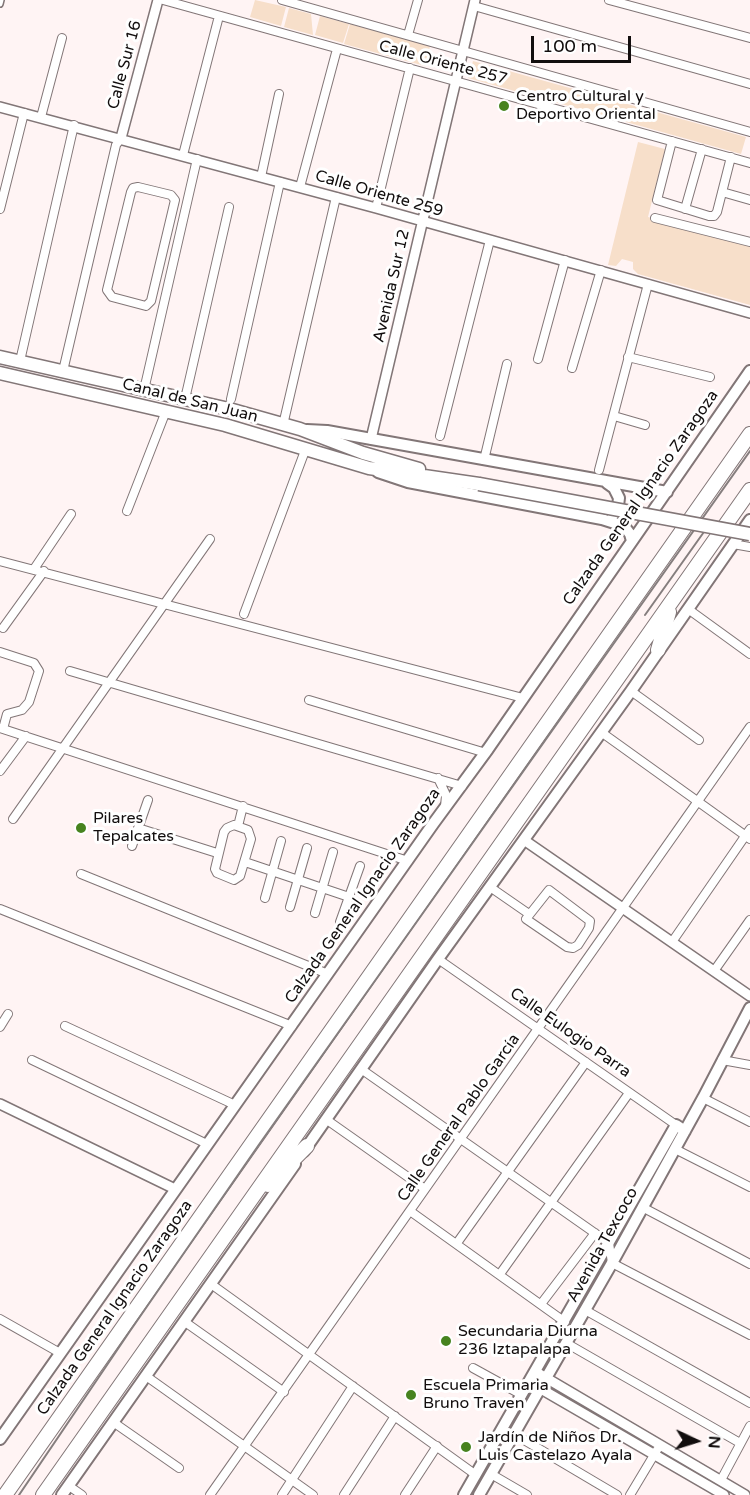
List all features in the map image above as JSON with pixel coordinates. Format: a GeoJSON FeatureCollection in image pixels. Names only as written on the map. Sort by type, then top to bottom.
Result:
{"type":"FeatureCollection","features":[{"type":"Feature","properties":{"kind":"highway","name":"Calzada General Ignacio Zaragoza"},"geometry":{"type":"LineString","coordinates":[[5,1495],[750,434]]}},
{"type":"Feature","properties":{"kind":"highway"},"geometry":{"type":"LineString","coordinates":[[43,1495],[750,490]]}},
{"type":"Feature","properties":{"kind":"highway"},"geometry":{"type":"LineString","coordinates":[[658,650],[672,600]]}},
{"type":"Feature","properties":{"kind":"highway"},"geometry":{"type":"LineString","coordinates":[[242,1212],[307,1146]]}},
{"type":"Feature","properties":{"kind":"main road","name":"Canal de San Juan"},"geometry":{"type":"LineString","coordinates":[[0,357],[64,367],[144,390],[300,429],[363,453],[452,479]]}},
{"type":"Feature","properties":{"kind":"main road","name":"Calzada General Ignacio Zaragoza"},"geometry":{"type":"LineString","coordinates":[[0,1439],[486,753],[750,371]]}},
{"type":"Feature","properties":{"kind":"main road","name":"Canal de San Juan"},"geometry":{"type":"LineString","coordinates":[[0,373],[166,411],[306,448],[408,482],[602,519],[624,526],[632,541]]}},
{"type":"Feature","properties":{"kind":"main road","name":"Canal de San Juan"},"geometry":{"type":"LineString","coordinates":[[300,429],[327,431],[667,492]]}},
{"type":"Feature","properties":{"kind":"main road","name":"Canal de San Juan"},"geometry":{"type":"LineString","coordinates":[[369,468],[452,479],[750,534]]}},
{"type":"Feature","properties":{"kind":"main road"},"geometry":{"type":"LineString","coordinates":[[602,519],[612,516],[618,506],[617,493],[607,483]]}},
{"type":"Feature","properties":{"kind":"main road"},"geometry":{"type":"LineString","coordinates":[[66,1491],[438,959],[631,691],[750,520]]}},
{"type":"Feature","properties":{"kind":"main road","name":"Avenida Texcoco"},"geometry":{"type":"LineString","coordinates":[[479,1495],[612,1263],[680,1128],[703,1098],[750,1008]]}},
{"type":"Feature","properties":{"kind":"main road","name":"Avenida Texcoco"},"geometry":{"type":"LineString","coordinates":[[464,1495],[609,1244],[665,1157],[675,1149],[680,1128]]}},
{"type":"Feature","properties":{"kind":"street","name":"Calle Sur 16"},"geometry":{"type":"LineString","coordinates":[[122,138],[158,0]]}},
{"type":"Feature","properties":{"kind":"street","name":"Calle Oriente 257"},"geometry":{"type":"LineString","coordinates":[[163,0],[750,163]]}},
{"type":"Feature","properties":{"kind":"street","name":"Calle Oriente 257"},"geometry":{"type":"LineString","coordinates":[[282,0],[750,132]]}},
{"type":"Feature","properties":{"kind":"street"},"geometry":{"type":"LineString","coordinates":[[408,35],[418,0]]}},
{"type":"Feature","properties":{"kind":"street"},"geometry":{"type":"LineString","coordinates":[[609,0],[750,38]]}},
{"type":"Feature","properties":{"kind":"street"},"geometry":{"type":"LineString","coordinates":[[475,3],[750,84]]}},
{"type":"Feature","properties":{"kind":"street","name":"Avenida Sur 12"},"geometry":{"type":"LineString","coordinates":[[371,439],[421,221],[475,3]]}},
{"type":"Feature","properties":{"kind":"street"},"geometry":{"type":"LineString","coordinates":[[183,155],[219,16]]}},
{"type":"Feature","properties":{"kind":"street"},"geometry":{"type":"LineString","coordinates":[[41,117],[62,38]]}},
{"type":"Feature","properties":{"kind":"street"},"geometry":{"type":"LineString","coordinates":[[300,187],[337,49]]}},
{"type":"Feature","properties":{"kind":"street"},"geometry":{"type":"LineString","coordinates":[[376,208],[410,68]]}},
{"type":"Feature","properties":{"kind":"street"},"geometry":{"type":"LineString","coordinates":[[261,177],[279,94]]}},
{"type":"Feature","properties":{"kind":"street","name":"Calle Oriente 259"},"geometry":{"type":"LineString","coordinates":[[0,106],[565,260],[750,313]]}},
{"type":"Feature","properties":{"kind":"street"},"geometry":{"type":"LineString","coordinates":[[0,209],[24,113]]}},
{"type":"Feature","properties":{"kind":"street"},"geometry":{"type":"LineString","coordinates":[[20,361],[74,125]]}},
{"type":"Feature","properties":{"kind":"street"},"geometry":{"type":"LineString","coordinates":[[64,367],[116,145],[122,138]]}},
{"type":"Feature","properties":{"kind":"street"},"geometry":{"type":"LineString","coordinates":[[672,141],[657,200],[714,216],[731,157]]}},
{"type":"Feature","properties":{"kind":"street"},"geometry":{"type":"LineString","coordinates":[[685,208],[702,149]]}},
{"type":"Feature","properties":{"kind":"street"},"geometry":{"type":"LineString","coordinates":[[144,390],[197,159]]}},
{"type":"Feature","properties":{"kind":"street"},"geometry":{"type":"LineString","coordinates":[[231,399],[280,182]]}},
{"type":"Feature","properties":{"kind":"street"},"geometry":{"type":"LineString","coordinates":[[133,188],[171,195],[175,198],[162,262],[148,305],[143,306],[112,297],[108,293],[107,288],[133,188]]}},
{"type":"Feature","properties":{"kind":"street"},"geometry":{"type":"LineString","coordinates":[[722,192],[750,198]]}},
{"type":"Feature","properties":{"kind":"street"},"geometry":{"type":"LineString","coordinates":[[283,425],[336,197]]}},
{"type":"Feature","properties":{"kind":"street"},"geometry":{"type":"LineString","coordinates":[[185,399],[229,207]]}},
{"type":"Feature","properties":{"kind":"street"},"geometry":{"type":"LineString","coordinates":[[656,218],[750,242]]}},
{"type":"Feature","properties":{"kind":"street"},"geometry":{"type":"LineString","coordinates":[[440,436],[490,240]]}},
{"type":"Feature","properties":{"kind":"street"},"geometry":{"type":"LineString","coordinates":[[538,359],[565,260]]}},
{"type":"Feature","properties":{"kind":"street"},"geometry":{"type":"LineString","coordinates":[[162,262],[173,266]]}},
{"type":"Feature","properties":{"kind":"street"},"geometry":{"type":"LineString","coordinates":[[572,368],[601,270]]}},
{"type":"Feature","properties":{"kind":"street"},"geometry":{"type":"LineString","coordinates":[[599,470],[648,284]]}},
{"type":"Feature","properties":{"kind":"street"},"geometry":{"type":"LineString","coordinates":[[628,357],[710,376]]}},
{"type":"Feature","properties":{"kind":"street"},"geometry":{"type":"LineString","coordinates":[[484,460],[507,364]]}},
{"type":"Feature","properties":{"kind":"street"},"geometry":{"type":"LineString","coordinates":[[127,511],[166,411]]}},
{"type":"Feature","properties":{"kind":"street"},"geometry":{"type":"LineString","coordinates":[[614,416],[645,424]]}},
{"type":"Feature","properties":{"kind":"street"},"geometry":{"type":"LineString","coordinates":[[244,614],[306,448]]}},
{"type":"Feature","properties":{"kind":"street"},"geometry":{"type":"LineString","coordinates":[[34,569],[71,514]]}},
{"type":"Feature","properties":{"kind":"street"},"geometry":{"type":"LineString","coordinates":[[13,819],[210,539]]}},
{"type":"Feature","properties":{"kind":"street"},"geometry":{"type":"LineString","coordinates":[[733,544],[750,547]]}},
{"type":"Feature","properties":{"kind":"street"},"geometry":{"type":"LineString","coordinates":[[0,561],[523,698]]}},
{"type":"Feature","properties":{"kind":"street"},"geometry":{"type":"LineString","coordinates":[[3,628],[44,572]]}},
{"type":"Feature","properties":{"kind":"street"},"geometry":{"type":"LineString","coordinates":[[688,609],[750,654]]}},
{"type":"Feature","properties":{"kind":"street"},"geometry":{"type":"LineString","coordinates":[[0,652],[34,663],[39,671],[29,702],[22,710],[7,714],[2,728],[408,861]]}},
{"type":"Feature","properties":{"kind":"street"},"geometry":{"type":"LineString","coordinates":[[70,671],[462,786]]}},
{"type":"Feature","properties":{"kind":"street"},"geometry":{"type":"LineString","coordinates":[[631,691],[699,740]]}},
{"type":"Feature","properties":{"kind":"street"},"geometry":{"type":"LineString","coordinates":[[309,700],[486,753]]}},
{"type":"Feature","properties":{"kind":"street","name":"Calle General Pablo García"},"geometry":{"type":"LineString","coordinates":[[210,1495],[750,727]]}},
{"type":"Feature","properties":{"kind":"street"},"geometry":{"type":"LineString","coordinates":[[601,732],[697,802],[748,834],[672,942]]}},
{"type":"Feature","properties":{"kind":"street"},"geometry":{"type":"LineString","coordinates":[[0,771],[26,735]]}},
{"type":"Feature","properties":{"kind":"street"},"geometry":{"type":"LineString","coordinates":[[438,778],[446,795],[445,808]]}},
{"type":"Feature","properties":{"kind":"street"},"geometry":{"type":"LineString","coordinates":[[132,846],[148,800]]}},
{"type":"Feature","properties":{"kind":"street"},"geometry":{"type":"LineString","coordinates":[[238,826],[243,806]]}},
{"type":"Feature","properties":{"kind":"street"},"geometry":{"type":"LineString","coordinates":[[230,826],[238,826],[248,830],[251,835],[251,844],[240,878],[234,880],[217,873],[215,862],[224,832],[230,826]]}},
{"type":"Feature","properties":{"kind":"street"},"geometry":{"type":"LineString","coordinates":[[138,828],[217,853]]}},
{"type":"Feature","properties":{"kind":"street"},"geometry":{"type":"LineString","coordinates":[[525,840],[739,989],[750,994]]}},
{"type":"Feature","properties":{"kind":"street"},"geometry":{"type":"LineString","coordinates":[[265,898],[281,841]]}},
{"type":"Feature","properties":{"kind":"street"},"geometry":{"type":"LineString","coordinates":[[290,907],[307,848]]}},
{"type":"Feature","properties":{"kind":"street"},"geometry":{"type":"LineString","coordinates":[[315,913],[333,852]]}},
{"type":"Feature","properties":{"kind":"street"},"geometry":{"type":"LineString","coordinates":[[245,862],[349,897]]}},
{"type":"Feature","properties":{"kind":"street"},"geometry":{"type":"LineString","coordinates":[[340,922],[360,866]]}},
{"type":"Feature","properties":{"kind":"street"},"geometry":{"type":"LineString","coordinates":[[81,874],[328,974]]}},
{"type":"Feature","properties":{"kind":"street"},"geometry":{"type":"LineString","coordinates":[[490,887],[529,914]]}},
{"type":"Feature","properties":{"kind":"street"},"geometry":{"type":"LineString","coordinates":[[550,890],[589,919],[591,926],[578,945],[570,948],[527,920],[529,914],[550,890]]}},
{"type":"Feature","properties":{"kind":"street"},"geometry":{"type":"LineString","coordinates":[[0,909],[292,1026]]}},
{"type":"Feature","properties":{"kind":"street"},"geometry":{"type":"LineString","coordinates":[[714,971],[750,920]]}},
{"type":"Feature","properties":{"kind":"street","name":"Calle Eulogio Parra"},"geometry":{"type":"LineString","coordinates":[[438,959],[680,1128]]}},
{"type":"Feature","properties":{"kind":"street"},"geometry":{"type":"LineString","coordinates":[[0,1027],[8,1014]]}},
{"type":"Feature","properties":{"kind":"street"},"geometry":{"type":"LineString","coordinates":[[65,1026],[235,1105]]}},
{"type":"Feature","properties":{"kind":"street"},"geometry":{"type":"LineString","coordinates":[[32,1060],[207,1144]]}},
{"type":"Feature","properties":{"kind":"street"},"geometry":{"type":"LineString","coordinates":[[722,1060],[750,1065]]}},
{"type":"Feature","properties":{"kind":"street"},"geometry":{"type":"LineString","coordinates":[[457,1243],[586,1062]]}},
{"type":"Feature","properties":{"kind":"street"},"geometry":{"type":"LineString","coordinates":[[361,1069],[595,1233],[609,1244],[612,1263],[750,1335]]}},
{"type":"Feature","properties":{"kind":"street"},"geometry":{"type":"LineString","coordinates":[[500,1274],[629,1093]]}},
{"type":"Feature","properties":{"kind":"street"},"geometry":{"type":"LineString","coordinates":[[703,1098],[750,1122]]}},
{"type":"Feature","properties":{"kind":"street"},"geometry":{"type":"LineString","coordinates":[[0,1104],[175,1189]]}},
{"type":"Feature","properties":{"kind":"street"},"geometry":{"type":"LineString","coordinates":[[327,1120],[425,1189]]}},
{"type":"Feature","properties":{"kind":"street"},"geometry":{"type":"LineString","coordinates":[[675,1149],[750,1187]]}},
{"type":"Feature","properties":{"kind":"street"},"geometry":{"type":"LineString","coordinates":[[642,1207],[750,1264]]}},
{"type":"Feature","properties":{"kind":"street"},"geometry":{"type":"LineString","coordinates":[[410,1211],[565,1322]]}},
{"type":"Feature","properties":{"kind":"street"},"geometry":{"type":"LineString","coordinates":[[541,1304],[595,1233]]}},
{"type":"Feature","properties":{"kind":"street"},"geometry":{"type":"LineString","coordinates":[[212,1284],[476,1475]]}},
{"type":"Feature","properties":{"kind":"street"},"geometry":{"type":"LineString","coordinates":[[585,1310],[750,1402]]}},
{"type":"Feature","properties":{"kind":"street"},"geometry":{"type":"LineString","coordinates":[[0,1319],[60,1353]]}},
{"type":"Feature","properties":{"kind":"street"},"geometry":{"type":"LineString","coordinates":[[185,1322],[284,1392]]}},
{"type":"Feature","properties":{"kind":"street"},"geometry":{"type":"LineString","coordinates":[[566,1342],[740,1443]]}},
{"type":"Feature","properties":{"kind":"street"},"geometry":{"type":"LineString","coordinates":[[473,1368],[522,1395]]}},
{"type":"Feature","properties":{"kind":"street"},"geometry":{"type":"LineString","coordinates":[[536,1372],[745,1495]]}},
{"type":"Feature","properties":{"kind":"street"},"geometry":{"type":"LineString","coordinates":[[146,1376],[313,1495]]}},
{"type":"Feature","properties":{"kind":"street"},"geometry":{"type":"LineString","coordinates":[[529,1382],[724,1495]]}},
{"type":"Feature","properties":{"kind":"street"},"geometry":{"type":"LineString","coordinates":[[282,1495],[353,1386]]}},
{"type":"Feature","properties":{"kind":"street"},"geometry":{"type":"LineString","coordinates":[[344,1495],[395,1416]]}},
{"type":"Feature","properties":{"kind":"street"},"geometry":{"type":"LineString","coordinates":[[113,1422],[179,1468]]}},
{"type":"Feature","properties":{"kind":"street"},"geometry":{"type":"LineString","coordinates":[[721,1480],[750,1426]]}},
{"type":"Feature","properties":{"kind":"street"},"geometry":{"type":"LineString","coordinates":[[514,1434],[617,1495]]}},
{"type":"Feature","properties":{"kind":"street"},"geometry":{"type":"LineString","coordinates":[[630,1495],[659,1445]]}},
{"type":"Feature","properties":{"kind":"street"},"geometry":{"type":"LineString","coordinates":[[405,1495],[437,1446]]}},
{"type":"Feature","properties":{"kind":"street"},"geometry":{"type":"LineString","coordinates":[[491,1474],[526,1495]]}},
{"type":"Feature","properties":{"kind":"street"},"geometry":{"type":"LineString","coordinates":[[66,1491],[82,1495]]}},
{"type":"Feature","properties":{"kind":"shaded area"},"geometry":{"type":"Polygon","coordinates":[[[255,0],[286,7],[281,26],[250,17],[255,0]]]}},
{"type":"Feature","properties":{"kind":"shaded area"},"geometry":{"type":"Polygon","coordinates":[[[289,8],[311,14],[313,35],[284,27],[289,8]]]}},
{"type":"Feature","properties":{"kind":"shaded area"},"geometry":{"type":"Polygon","coordinates":[[[320,16],[349,24],[343,43],[315,35],[320,16]]]}},
{"type":"Feature","properties":{"kind":"shaded area"},"geometry":{"type":"Polygon","coordinates":[[[350,24],[430,46],[425,66],[344,44],[350,24]]]}},
{"type":"Feature","properties":{"kind":"shaded area"},"geometry":{"type":"Polygon","coordinates":[[[473,61],[746,137],[741,154],[468,78],[473,61]]]}},
{"type":"Feature","properties":{"kind":"shaded area"},"geometry":{"type":"Polygon","coordinates":[[[638,142],[665,149],[648,217],[750,245],[750,305],[638,274],[633,269],[633,262],[622,259],[616,266],[608,265],[638,142]]]}},
{"type":"Feature","properties":{"kind":"railway"},"geometry":{"type":"LineString","coordinates":[[19,1495],[258,1146],[750,451]]}},
{"type":"Feature","properties":{"kind":"railway"},"geometry":{"type":"LineString","coordinates":[[645,615],[711,522]]}},
{"type":"Feature","properties":{"kind":"place","name":"Centro Cultural y Deportivo Oriental"},"geometry":{"type":"Point","coordinates":[504,106]}},
{"type":"Feature","properties":{"kind":"place","name":"Pilares Tepalcates"},"geometry":{"type":"Point","coordinates":[81,828]}},
{"type":"Feature","properties":{"kind":"place","name":"Secundaria Diurna 236 Iztapalapa"},"geometry":{"type":"Point","coordinates":[446,1341]}},
{"type":"Feature","properties":{"kind":"place","name":"Escuela Primaria Bruno Traven"},"geometry":{"type":"Point","coordinates":[411,1395]}},
{"type":"Feature","properties":{"kind":"place","name":"Jardín de Niños Dr. Luis Castelazo Ayala"},"geometry":{"type":"Point","coordinates":[466,1447]}}]}
